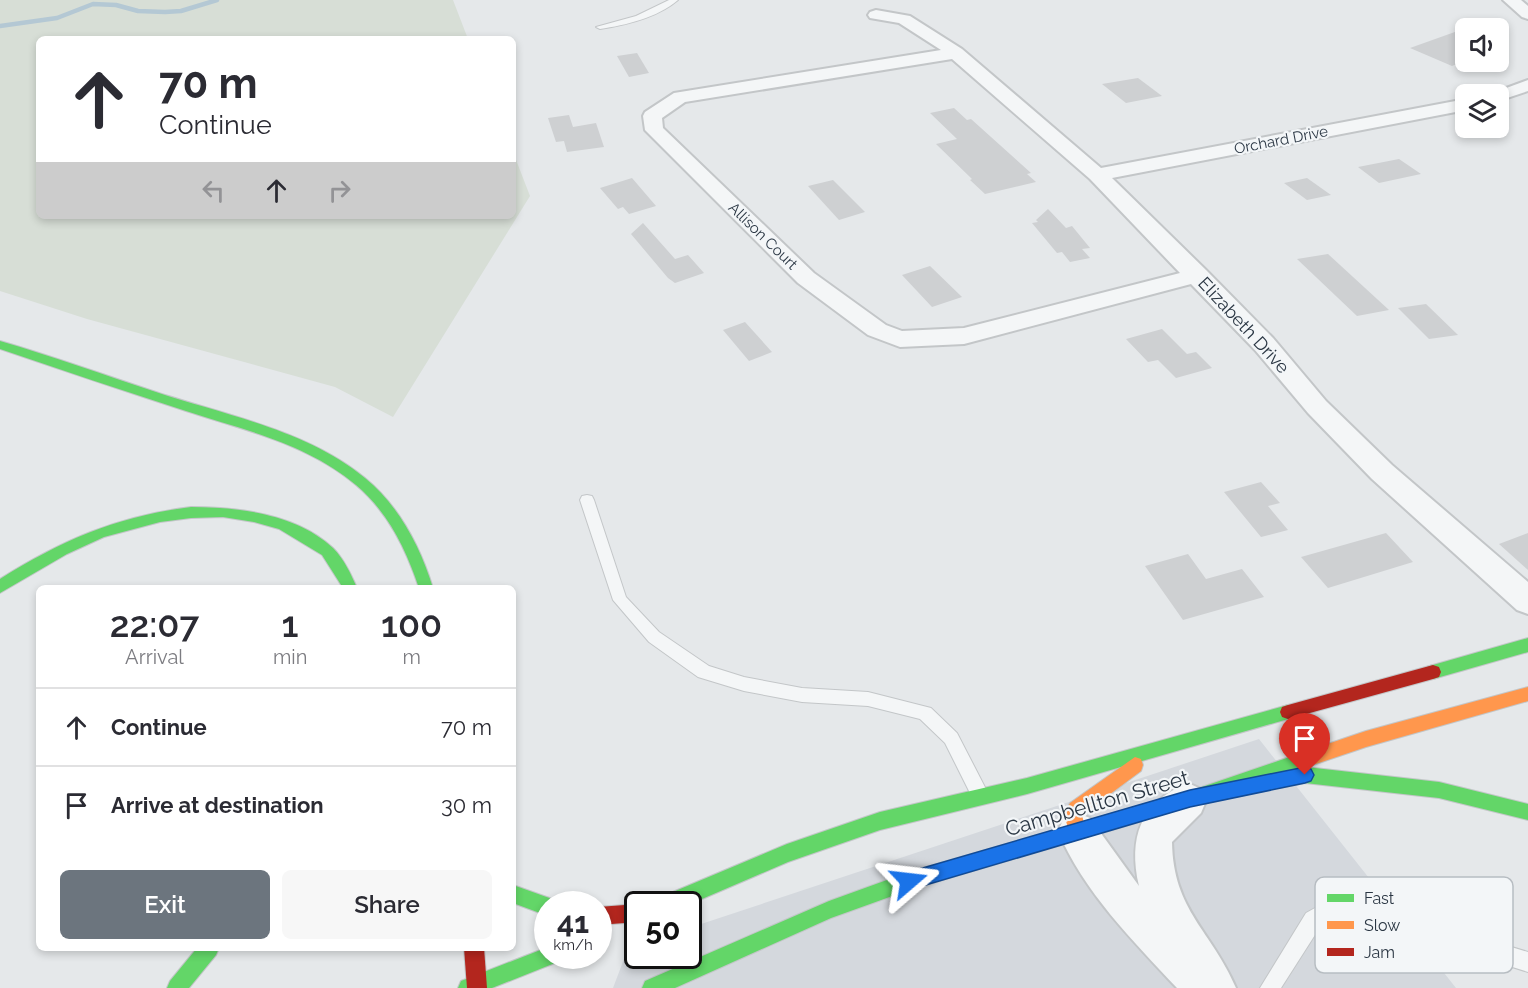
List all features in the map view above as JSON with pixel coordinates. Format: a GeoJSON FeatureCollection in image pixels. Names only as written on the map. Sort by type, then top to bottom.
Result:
{"type":"FeatureCollection","features":[{"type":"Feature","properties":{"kind":"main road"},"geometry":{"type":"LineString","coordinates":[[0,345],[292,443],[340,467],[361,482],[395,519],[409,544],[425,585]]}},
{"type":"Feature","properties":{"kind":"main road"},"geometry":{"type":"LineString","coordinates":[[0,587],[64,550],[120,526],[170,515],[214,511],[250,515],[292,527],[327,551],[340,568],[348,585]]}},
{"type":"Feature","properties":{"kind":"main road","name":"Campbellton Street"},"geometry":{"type":"LineString","coordinates":[[698,891],[797,849],[880,821],[981,797],[1165,748],[1528,645]]}},
{"type":"Feature","properties":{"kind":"main road","name":"Campbellton Street"},"geometry":{"type":"LineString","coordinates":[[652,988],[829,909],[909,881],[1190,799],[1366,739],[1528,694]]}},
{"type":"Feature","properties":{"kind":"main road"},"geometry":{"type":"LineString","coordinates":[[1077,831],[1073,815],[1076,809],[1122,772],[1165,748]]}},
{"type":"Feature","properties":{"kind":"main road"},"geometry":{"type":"LineString","coordinates":[[1190,799],[1305,775],[1439,789],[1528,812]]}},
{"type":"Feature","properties":{"kind":"main road"},"geometry":{"type":"LineString","coordinates":[[516,895],[534,902]]}},
{"type":"Feature","properties":{"kind":"main road"},"geometry":{"type":"LineString","coordinates":[[177,988],[207,951]]}},
{"type":"Feature","properties":{"kind":"main road"},"geometry":{"type":"LineString","coordinates":[[474,951],[474,987],[534,962]]}},
{"type":"Feature","properties":{"kind":"street"},"geometry":{"type":"LineString","coordinates":[[1511,0],[1528,14]]}},
{"type":"Feature","properties":{"kind":"street","name":"Elizabeth Drive"},"geometry":{"type":"LineString","coordinates":[[876,15],[904,19],[956,53],[1097,175],[1198,275],[1264,344],[1317,407],[1382,472],[1528,602]]}},
{"type":"Feature","properties":{"kind":"street","name":"Allison Court"},"geometry":{"type":"LineString","coordinates":[[956,53],[680,97],[652,116],[654,130],[806,278],[877,330],[900,339],[964,336],[1198,275]]}},
{"type":"Feature","properties":{"kind":"street"},"geometry":{"type":"LineString","coordinates":[[1509,92],[1528,85]]}},
{"type":"Feature","properties":{"kind":"street","name":"Orchard Drive"},"geometry":{"type":"LineString","coordinates":[[1097,175],[1455,106]]}},
{"type":"Feature","properties":{"kind":"street"},"geometry":{"type":"LineString","coordinates":[[1190,799],[1169,817],[1154,838],[1156,886],[1163,904],[1215,988]]}},
{"type":"Feature","properties":{"kind":"street"},"geometry":{"type":"LineString","coordinates":[[1077,831],[1096,864],[1156,936],[1208,988]]}},
{"type":"Feature","properties":{"kind":"lane"},"geometry":{"type":"LineString","coordinates":[[600,27],[646,16],[674,0]]}},
{"type":"Feature","properties":{"kind":"lane"},"geometry":{"type":"LineString","coordinates":[[587,500],[620,600],[654,637],[704,672],[714,675],[802,695],[868,699],[925,713],[951,738],[981,797]]}},
{"type":"Feature","properties":{"kind":"lane"},"geometry":{"type":"LineString","coordinates":[[1270,988],[1315,919]]}},
{"type":"Feature","properties":{"kind":"lane"},"geometry":{"type":"LineString","coordinates":[[1513,957],[1528,962]]}},
{"type":"Feature","properties":{"kind":"shaded area"},"geometry":{"type":"Polygon","coordinates":[[[0,0],[453,0],[467,36],[36,36],[36,219],[516,219],[393,417],[335,387],[87,319],[0,291],[0,0]]]}},
{"type":"Feature","properties":{"kind":"shaded area"},"geometry":{"type":"Polygon","coordinates":[[[516,160],[530,196],[516,219],[516,160]]]}},
{"type":"Feature","properties":{"kind":"shaded area"},"geometry":{"type":"Polygon","coordinates":[[[1259,739],[1368,877],[1315,877],[1315,973],[1444,973],[1456,988],[613,988],[624,959],[624,969],[702,969],[702,924],[1259,739]]]}},
{"type":"Feature","properties":{"kind":"building"},"geometry":{"type":"Polygon","coordinates":[[[1455,32],[1455,65],[1452,66],[1410,48],[1455,32]]]}},
{"type":"Feature","properties":{"kind":"building"},"geometry":{"type":"Polygon","coordinates":[[[637,53],[649,73],[629,77],[617,56],[637,53]]]}},
{"type":"Feature","properties":{"kind":"building"},"geometry":{"type":"Polygon","coordinates":[[[1138,78],[1162,96],[1126,103],[1102,84],[1138,78]]]}},
{"type":"Feature","properties":{"kind":"building"},"geometry":{"type":"Polygon","coordinates":[[[954,108],[967,120],[971,119],[1031,173],[1027,174],[1036,182],[985,194],[936,144],[957,139],[930,113],[954,108]]]}},
{"type":"Feature","properties":{"kind":"building"},"geometry":{"type":"Polygon","coordinates":[[[569,115],[573,127],[596,123],[604,147],[567,152],[564,141],[556,142],[548,118],[569,115]]]}},
{"type":"Feature","properties":{"kind":"building"},"geometry":{"type":"Polygon","coordinates":[[[1399,159],[1421,174],[1379,183],[1358,167],[1399,159]]]}},
{"type":"Feature","properties":{"kind":"building"},"geometry":{"type":"Polygon","coordinates":[[[632,178],[656,206],[629,214],[623,207],[618,209],[600,188],[632,178]]]}},
{"type":"Feature","properties":{"kind":"building"},"geometry":{"type":"Polygon","coordinates":[[[1307,178],[1331,195],[1307,200],[1284,183],[1307,178]]]}},
{"type":"Feature","properties":{"kind":"building"},"geometry":{"type":"Polygon","coordinates":[[[833,180],[865,212],[839,220],[808,186],[833,180]]]}},
{"type":"Feature","properties":{"kind":"building"},"geometry":{"type":"Polygon","coordinates":[[[1048,209],[1066,228],[1072,226],[1090,248],[1082,249],[1090,258],[1070,262],[1062,252],[1057,253],[1032,223],[1038,222],[1036,220],[1048,209]]]}},
{"type":"Feature","properties":{"kind":"building"},"geometry":{"type":"Polygon","coordinates":[[[643,223],[675,259],[688,255],[704,273],[675,283],[668,278],[631,234],[643,223]]]}},
{"type":"Feature","properties":{"kind":"building"},"geometry":{"type":"Polygon","coordinates":[[[1328,254],[1389,310],[1357,316],[1297,259],[1328,254]]]}},
{"type":"Feature","properties":{"kind":"building"},"geometry":{"type":"Polygon","coordinates":[[[930,266],[962,297],[932,307],[902,275],[930,266]]]}},
{"type":"Feature","properties":{"kind":"building"},"geometry":{"type":"Polygon","coordinates":[[[1426,304],[1458,335],[1429,339],[1398,308],[1426,304]]]}},
{"type":"Feature","properties":{"kind":"building"},"geometry":{"type":"Polygon","coordinates":[[[745,322],[772,352],[749,361],[723,330],[745,322]]]}},
{"type":"Feature","properties":{"kind":"building"},"geometry":{"type":"Polygon","coordinates":[[[1162,329],[1187,354],[1196,352],[1212,368],[1176,378],[1158,360],[1148,362],[1126,339],[1162,329]]]}},
{"type":"Feature","properties":{"kind":"building"},"geometry":{"type":"Polygon","coordinates":[[[1261,482],[1280,503],[1268,506],[1288,530],[1261,537],[1224,492],[1261,482]]]}},
{"type":"Feature","properties":{"kind":"building"},"geometry":{"type":"Polygon","coordinates":[[[1386,533],[1413,562],[1328,588],[1301,557],[1386,533]]]}},
{"type":"Feature","properties":{"kind":"building"},"geometry":{"type":"Polygon","coordinates":[[[1528,533],[1528,570],[1499,544],[1528,533]]]}},
{"type":"Feature","properties":{"kind":"building"},"geometry":{"type":"Polygon","coordinates":[[[1188,554],[1206,579],[1242,569],[1264,597],[1183,620],[1145,566],[1188,554]]]}},
{"type":"Feature","properties":{"kind":"waterway"},"geometry":{"type":"LineString","coordinates":[[0,26],[57,18],[93,4],[116,5],[138,11],[165,12],[181,11],[217,0]]}},
{"type":"Feature","properties":{"kind":"traffic: fast"},"geometry":{"type":"LineString","coordinates":[[0,345],[259,430],[302,446],[342,467],[372,492],[392,516],[409,544],[425,585]]}},
{"type":"Feature","properties":{"kind":"traffic: fast"},"geometry":{"type":"LineString","coordinates":[[0,587],[71,545],[99,533],[129,524],[191,512],[223,512],[254,516],[284,525],[325,549],[341,570],[348,585]]}},
{"type":"Feature","properties":{"kind":"traffic: fast"},"geometry":{"type":"LineString","coordinates":[[1433,672],[1528,645]]}},
{"type":"Feature","properties":{"kind":"traffic: fast"},"geometry":{"type":"LineString","coordinates":[[698,891],[787,853],[880,821],[1027,786],[1288,712]]}},
{"type":"Feature","properties":{"kind":"traffic: fast"},"geometry":{"type":"LineString","coordinates":[[652,988],[829,910],[909,881],[1190,799],[1307,759]]}},
{"type":"Feature","properties":{"kind":"traffic: fast"},"geometry":{"type":"LineString","coordinates":[[1280,780],[1305,775],[1439,790],[1528,812]]}},
{"type":"Feature","properties":{"kind":"traffic: fast"},"geometry":{"type":"LineString","coordinates":[[516,895],[534,902]]}},
{"type":"Feature","properties":{"kind":"traffic: fast"},"geometry":{"type":"LineString","coordinates":[[177,988],[207,951]]}},
{"type":"Feature","properties":{"kind":"traffic: fast"},"geometry":{"type":"LineString","coordinates":[[468,988],[534,962]]}},
{"type":"Feature","properties":{"kind":"traffic: slow"},"geometry":{"type":"LineString","coordinates":[[1307,759],[1366,739],[1528,694]]}},
{"type":"Feature","properties":{"kind":"traffic: slow"},"geometry":{"type":"LineString","coordinates":[[1077,831],[1073,815],[1076,809],[1135,765]]}},
{"type":"Feature","properties":{"kind":"traffic: jam"},"geometry":{"type":"LineString","coordinates":[[1288,712],[1433,672]]}},
{"type":"Feature","properties":{"kind":"traffic: jam"},"geometry":{"type":"LineString","coordinates":[[612,915],[624,914]]}},
{"type":"Feature","properties":{"kind":"traffic: jam"},"geometry":{"type":"LineString","coordinates":[[474,951],[477,988]]}},
{"type":"Feature","properties":{"kind":"route"},"geometry":{"type":"LineString","coordinates":[[909,881],[1190,799],[1305,775]]}}]}
